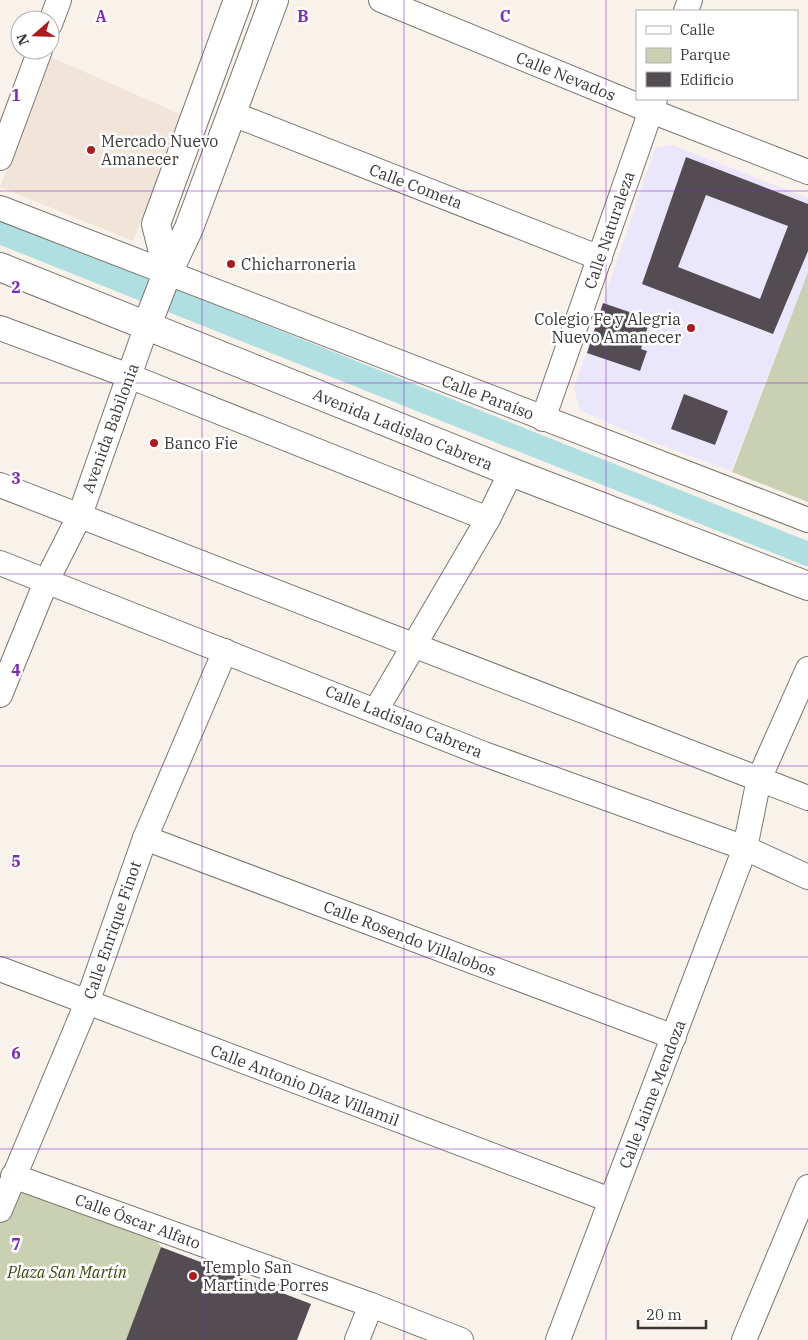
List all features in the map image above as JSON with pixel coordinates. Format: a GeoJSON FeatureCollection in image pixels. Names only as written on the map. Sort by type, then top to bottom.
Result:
{"type":"FeatureCollection","features":[{"type":"Feature","properties":{"kind":"main road"},"geometry":{"type":"LineString","coordinates":[[159,295],[156,224],[238,0]]}},
{"type":"Feature","properties":{"kind":"main road","name":"Avenida Babilonia"},"geometry":{"type":"LineString","coordinates":[[159,295],[190,228],[274,0]]}},
{"type":"Feature","properties":{"kind":"main road","name":"Avenida Ladislao Cabrera"},"geometry":{"type":"LineString","coordinates":[[0,267],[159,295],[511,472],[808,586]]}},
{"type":"Feature","properties":{"kind":"street","name":"Calle Nevados"},"geometry":{"type":"LineString","coordinates":[[381,0],[636,98]]}},
{"type":"Feature","properties":{"kind":"street"},"geometry":{"type":"LineString","coordinates":[[0,158],[36,60]]}},
{"type":"Feature","properties":{"kind":"street","name":"Calle Nevados"},"geometry":{"type":"LineString","coordinates":[[640,100],[808,172]]}},
{"type":"Feature","properties":{"kind":"street","name":"Calle Naturaleza"},"geometry":{"type":"LineString","coordinates":[[543,419],[653,105]]}},
{"type":"Feature","properties":{"kind":"street","name":"Calle Cometa"},"geometry":{"type":"LineString","coordinates":[[233,114],[600,258]]}},
{"type":"Feature","properties":{"kind":"street"},"geometry":{"type":"LineString","coordinates":[[0,208],[159,295]]}},
{"type":"Feature","properties":{"kind":"street","name":"Avenida Babilonia"},"geometry":{"type":"LineString","coordinates":[[0,696],[46,582],[80,515],[159,295]]}},
{"type":"Feature","properties":{"kind":"street","name":"Calle Paraíso"},"geometry":{"type":"LineString","coordinates":[[159,295],[543,419],[808,520]]}},
{"type":"Feature","properties":{"kind":"street"},"geometry":{"type":"LineString","coordinates":[[0,328],[129,376],[488,519]]}},
{"type":"Feature","properties":{"kind":"street"},"geometry":{"type":"LineString","coordinates":[[376,710],[488,519],[511,472]]}},
{"type":"Feature","properties":{"kind":"street"},"geometry":{"type":"LineString","coordinates":[[0,485],[808,798]]}},
{"type":"Feature","properties":{"kind":"street","name":"Calle Ladislao Cabrera"},"geometry":{"type":"LineString","coordinates":[[0,563],[484,754],[745,848],[808,877]]}},
{"type":"Feature","properties":{"kind":"street","name":"Calle Enrique Finot"},"geometry":{"type":"LineString","coordinates":[[0,1210],[87,1003],[145,838],[225,651]]}},
{"type":"Feature","properties":{"kind":"street","name":"Calle Jaime Mendoza"},"geometry":{"type":"LineString","coordinates":[[558,1340],[745,848],[759,778],[808,669]]}},
{"type":"Feature","properties":{"kind":"street","name":"Calle Rosendo Villalobos"},"geometry":{"type":"LineString","coordinates":[[145,838],[674,1038]]}},
{"type":"Feature","properties":{"kind":"street","name":"Calle Antonio Díaz Villamil"},"geometry":{"type":"LineString","coordinates":[[0,969],[610,1200]]}},
{"type":"Feature","properties":{"kind":"street","name":"Calle Óscar Alfato"},"geometry":{"type":"LineString","coordinates":[[13,1176],[371,1305],[461,1340]]}},
{"type":"Feature","properties":{"kind":"street"},"geometry":{"type":"LineString","coordinates":[[744,1340],[808,1187]]}},
{"type":"Feature","properties":{"kind":"street"},"geometry":{"type":"LineString","coordinates":[[357,1340],[371,1305]]}},
{"type":"Feature","properties":{"kind":"shaded area","name":"Mercado Nuevo Amanecer"},"geometry":{"type":"Polygon","coordinates":[[[50,60],[58,60],[182,115],[133,241],[0,187],[50,60]]]}},
{"type":"Feature","properties":{"kind":"shaded area","name":"Colegio Fe y Alegria Nuevo Amanecer"},"geometry":{"type":"Polygon","coordinates":[[[672,145],[808,198],[808,272],[731,471],[650,441],[580,410],[574,388],[655,148],[672,145]]]}},
{"type":"Feature","properties":{"kind":"green space"},"geometry":{"type":"Polygon","coordinates":[[[808,272],[808,502],[732,472],[808,272]]]}},
{"type":"Feature","properties":{"kind":"green space","name":"Plaza San Martín"},"geometry":{"type":"Polygon","coordinates":[[[7,1178],[154,1236],[161,1247],[126,1340],[0,1340],[0,1185],[7,1178]]]}},
{"type":"Feature","properties":{"kind":"building"},"geometry":{"type":"Polygon","coordinates":[[[686,157],[808,204],[808,251],[773,334],[642,284],[686,157]],[[706,195],[678,267],[760,299],[788,226],[706,195]]]}},
{"type":"Feature","properties":{"kind":"building"},"geometry":{"type":"Polygon","coordinates":[[[603,303],[650,319],[641,349],[647,351],[640,371],[587,353],[603,303]]]}},
{"type":"Feature","properties":{"kind":"building"},"geometry":{"type":"Polygon","coordinates":[[[684,394],[728,411],[715,445],[671,429],[684,394]]]}},
{"type":"Feature","properties":{"kind":"building","name":"Templo San Martin de Porres"},"geometry":{"type":"Polygon","coordinates":[[[161,1247],[311,1304],[297,1340],[126,1340],[161,1247]]]}},
{"type":"Feature","properties":{"kind":"waterway"},"geometry":{"type":"LineString","coordinates":[[0,232],[808,554]]}},
{"type":"Feature","properties":{"kind":"place","name":"Mercado Nuevo Amanecer"},"geometry":{"type":"Point","coordinates":[91,150]}},
{"type":"Feature","properties":{"kind":"place","name":"Chicharroneria"},"geometry":{"type":"Point","coordinates":[231,264]}},
{"type":"Feature","properties":{"kind":"place","name":"Colegio Fe y Alegria Nuevo Amanecer"},"geometry":{"type":"Point","coordinates":[691,328]}},
{"type":"Feature","properties":{"kind":"place","name":"Banco Fie"},"geometry":{"type":"Point","coordinates":[154,443]}},
{"type":"Feature","properties":{"kind":"place","name":"Templo San Martin de Porres"},"geometry":{"type":"Point","coordinates":[193,1276]}}]}
